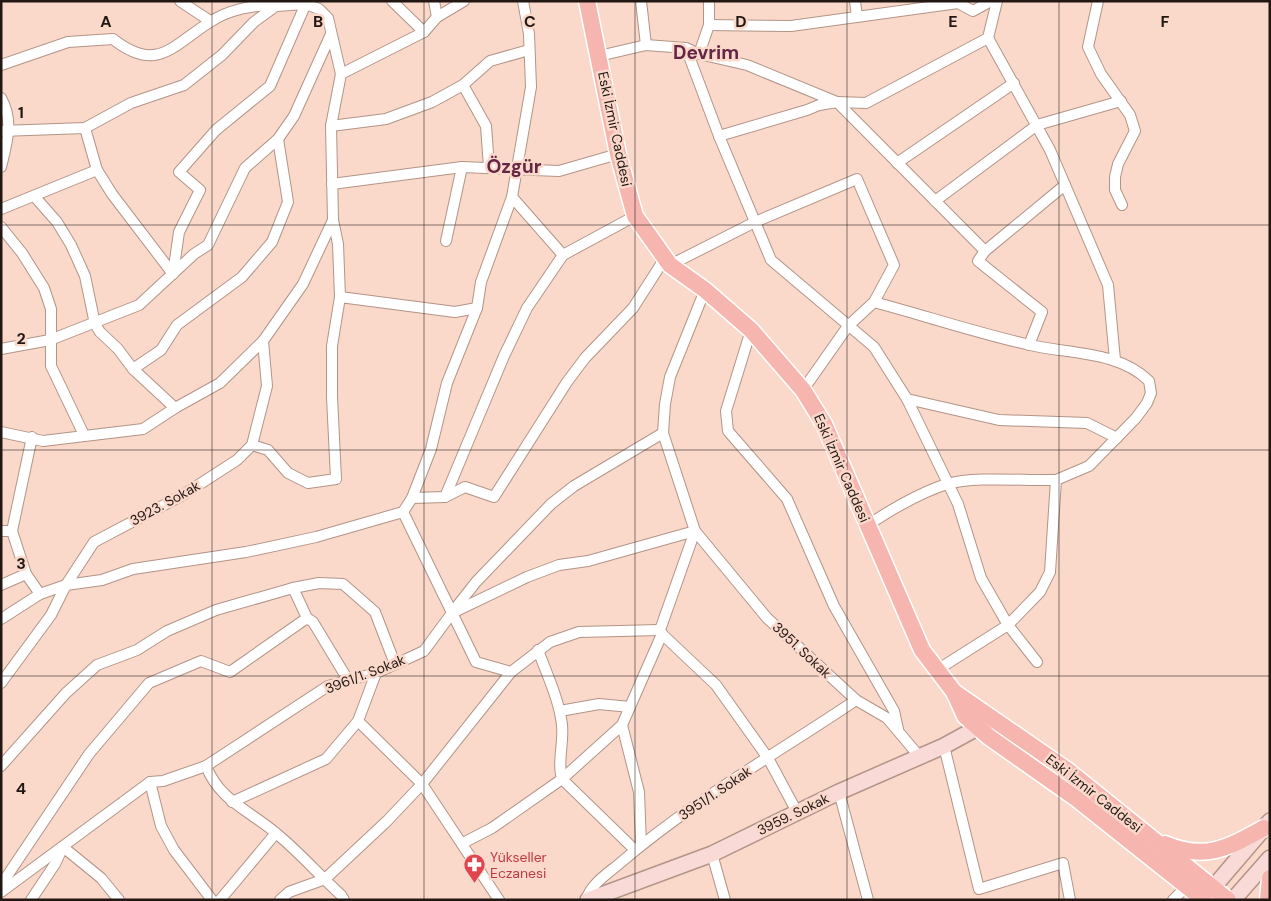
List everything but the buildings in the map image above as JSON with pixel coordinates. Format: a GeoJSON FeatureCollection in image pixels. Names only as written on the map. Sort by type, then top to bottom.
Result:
{"type":"FeatureCollection","features":[{"type":"Feature","properties":{"kind":"main road","name":"Eski İzmir Caddesi"},"geometry":{"type":"LineString","coordinates":[[577,1],[593,29]]}},
{"type":"Feature","properties":{"kind":"main road","name":"Eski İzmir Caddesi"},"geometry":{"type":"LineString","coordinates":[[587,1],[618,154],[635,216],[667,262],[705,290],[752,330],[803,390],[824,424],[922,650],[954,692],[965,716],[978,728],[1077,799],[1188,885],[1207,895],[1228,900]]}},
{"type":"Feature","properties":{"kind":"main road","name":"Eski İzmir Caddesi"},"geometry":{"type":"LineString","coordinates":[[954,692],[1067,770],[1150,838],[1207,895]]}},
{"type":"Feature","properties":{"kind":"main road"},"geometry":{"type":"LineString","coordinates":[[1150,838],[1178,849],[1208,852],[1230,847],[1267,824]]}},
{"type":"Feature","properties":{"kind":"main road"},"geometry":{"type":"LineString","coordinates":[[1268,900],[1270,878]]}},
{"type":"Feature","properties":{"kind":"street"},"geometry":{"type":"LineString","coordinates":[[180,1],[210,21]]}},
{"type":"Feature","properties":{"kind":"street"},"geometry":{"type":"LineString","coordinates":[[392,1],[424,32]]}},
{"type":"Feature","properties":{"kind":"street"},"geometry":{"type":"LineString","coordinates":[[434,1],[437,18]]}},
{"type":"Feature","properties":{"kind":"street"},"geometry":{"type":"LineString","coordinates":[[341,74],[424,32],[437,18],[464,1]]}},
{"type":"Feature","properties":{"kind":"street"},"geometry":{"type":"LineString","coordinates":[[1,620],[40,594],[66,585],[102,580],[133,569],[246,552],[316,537],[403,512],[412,498],[431,449],[447,383],[477,308],[481,282],[512,197],[519,169],[531,87],[523,1]]}},
{"type":"Feature","properties":{"kind":"street"},"geometry":{"type":"LineString","coordinates":[[641,1],[646,45]]}},
{"type":"Feature","properties":{"kind":"street"},"geometry":{"type":"LineString","coordinates":[[699,54],[709,25],[709,1]]}},
{"type":"Feature","properties":{"kind":"street"},"geometry":{"type":"LineString","coordinates":[[855,1],[857,17]]}},
{"type":"Feature","properties":{"kind":"street"},"geometry":{"type":"LineString","coordinates":[[709,25],[791,26],[958,4],[973,11],[991,1]]}},
{"type":"Feature","properties":{"kind":"street"},"geometry":{"type":"LineString","coordinates":[[997,1],[988,38],[1037,125],[1108,285],[1115,360]]}},
{"type":"Feature","properties":{"kind":"street"},"geometry":{"type":"LineString","coordinates":[[1098,1],[1088,47],[1101,74],[1130,115],[1135,130],[1118,164],[1115,177],[1115,190],[1122,205]]}},
{"type":"Feature","properties":{"kind":"street"},"geometry":{"type":"LineString","coordinates":[[1,65],[68,42],[113,39],[129,52],[152,55],[174,48],[210,21],[232,10],[271,4],[307,3],[319,9],[328,18],[341,74],[331,126],[333,220],[338,244],[340,297],[332,346],[332,397],[336,479],[308,483],[288,473],[268,450],[252,445],[267,386],[263,341]]}},
{"type":"Feature","properties":{"kind":"street"},"geometry":{"type":"LineString","coordinates":[[173,274],[179,232],[200,190],[179,172],[216,130],[270,86],[307,3]]}},
{"type":"Feature","properties":{"kind":"street"},"geometry":{"type":"LineString","coordinates":[[6,130],[85,128],[131,103],[184,84],[222,54],[271,4]]}},
{"type":"Feature","properties":{"kind":"street"},"geometry":{"type":"LineString","coordinates":[[1,350],[50,340],[95,324],[139,305],[194,254],[208,245],[245,168],[278,139],[294,116],[331,34]]}},
{"type":"Feature","properties":{"kind":"street"},"geometry":{"type":"LineString","coordinates":[[719,136],[819,105],[837,102],[866,103],[988,38]]}},
{"type":"Feature","properties":{"kind":"street"},"geometry":{"type":"LineString","coordinates":[[599,56],[646,45],[686,48],[699,54],[747,65],[837,102],[985,252]]}},
{"type":"Feature","properties":{"kind":"street"},"geometry":{"type":"LineString","coordinates":[[686,48],[719,136],[771,260],[874,346],[907,399],[948,484],[965,522],[981,578],[1008,625],[1038,662]]}},
{"type":"Feature","properties":{"kind":"street"},"geometry":{"type":"LineString","coordinates":[[331,126],[386,119],[432,102],[463,85],[490,61],[529,50]]}},
{"type":"Feature","properties":{"kind":"street"},"geometry":{"type":"LineString","coordinates":[[897,162],[1014,83]]}},
{"type":"Feature","properties":{"kind":"street"},"geometry":{"type":"LineString","coordinates":[[463,85],[486,126],[489,167]]}},
{"type":"Feature","properties":{"kind":"street"},"geometry":{"type":"LineString","coordinates":[[1,98],[6,106],[6,130],[1,167]]}},
{"type":"Feature","properties":{"kind":"street"},"geometry":{"type":"LineString","coordinates":[[935,202],[1037,125],[1121,102]]}},
{"type":"Feature","properties":{"kind":"street"},"geometry":{"type":"LineString","coordinates":[[85,128],[98,170],[112,194],[173,274]]}},
{"type":"Feature","properties":{"kind":"street"},"geometry":{"type":"LineString","coordinates":[[134,369],[161,350],[177,325],[242,277],[272,242],[288,202],[278,139]]}},
{"type":"Feature","properties":{"kind":"street"},"geometry":{"type":"LineString","coordinates":[[332,184],[462,167],[559,171],[618,154]]}},
{"type":"Feature","properties":{"kind":"street"},"geometry":{"type":"LineString","coordinates":[[446,241],[462,167]]}},
{"type":"Feature","properties":{"kind":"street"},"geometry":{"type":"LineString","coordinates":[[1,209],[36,197],[98,170]]}},
{"type":"Feature","properties":{"kind":"street"},"geometry":{"type":"LineString","coordinates":[[412,498],[446,497],[465,487],[494,497],[567,382],[585,358],[633,308],[667,262],[857,179],[894,265],[874,302],[848,326],[803,390]]}},
{"type":"Feature","properties":{"kind":"street"},"geometry":{"type":"LineString","coordinates":[[1029,345],[1042,312],[978,261],[985,252],[1065,185]]}},
{"type":"Feature","properties":{"kind":"street"},"geometry":{"type":"LineString","coordinates":[[36,197],[71,245],[84,276],[95,324],[134,369],[175,408]]}},
{"type":"Feature","properties":{"kind":"street"},"geometry":{"type":"LineString","coordinates":[[512,197],[563,255]]}},
{"type":"Feature","properties":{"kind":"street"},"geometry":{"type":"LineString","coordinates":[[446,497],[504,356],[527,308],[563,255],[635,216]]}},
{"type":"Feature","properties":{"kind":"street"},"geometry":{"type":"LineString","coordinates":[[1,432],[32,437],[43,441],[143,429],[175,408],[220,383],[263,341],[303,284],[333,220]]}},
{"type":"Feature","properties":{"kind":"street"},"geometry":{"type":"LineString","coordinates":[[1,227],[22,253],[44,288],[51,309],[51,366],[84,435]]}},
{"type":"Feature","properties":{"kind":"street"},"geometry":{"type":"LineString","coordinates":[[463,843],[492,828],[562,779],[622,725],[630,707],[661,632],[695,531],[663,433],[665,404],[670,377],[705,290]]}},
{"type":"Feature","properties":{"kind":"street"},"geometry":{"type":"LineString","coordinates":[[340,297],[455,312],[477,308]]}},
{"type":"Feature","properties":{"kind":"street"},"geometry":{"type":"LineString","coordinates":[[868,525],[892,509],[948,484],[980,481],[1056,480],[1089,466],[1136,418],[1147,403],[1150,393],[1149,381],[1140,372],[1115,360],[1029,345],[874,302]]}},
{"type":"Feature","properties":{"kind":"street"},"geometry":{"type":"LineString","coordinates":[[752,330],[726,411],[728,431],[787,499],[834,606],[894,711],[898,730]]}},
{"type":"Feature","properties":{"kind":"street"},"geometry":{"type":"LineString","coordinates":[[907,399],[999,420],[1087,424],[1116,438]]}},
{"type":"Feature","properties":{"kind":"street"},"geometry":{"type":"LineString","coordinates":[[452,613],[476,582],[551,504],[574,486],[663,433]]}},
{"type":"Feature","properties":{"kind":"street"},"geometry":{"type":"LineString","coordinates":[[32,437],[12,531],[26,574],[40,594]]}},
{"type":"Feature","properties":{"kind":"street","name":"3923. Sokak"},"geometry":{"type":"LineString","coordinates":[[1,683],[51,615],[66,585],[94,542],[183,495],[237,460],[252,445]]}},
{"type":"Feature","properties":{"kind":"street"},"geometry":{"type":"LineString","coordinates":[[937,670],[1008,625],[1040,592],[1050,572],[1056,480]]}},
{"type":"Feature","properties":{"kind":"street"},"geometry":{"type":"LineString","coordinates":[[403,512],[476,662],[510,672]]}},
{"type":"Feature","properties":{"kind":"street"},"geometry":{"type":"LineString","coordinates":[[1,531],[12,531]]}},
{"type":"Feature","properties":{"kind":"street","name":"3951. Sokak"},"geometry":{"type":"LineString","coordinates":[[695,531],[767,618],[856,700],[888,718],[919,756]]}},
{"type":"Feature","properties":{"kind":"street","name":"3961/1. Sokak"},"geometry":{"type":"LineString","coordinates":[[1,892],[150,782],[206,766],[328,686],[376,673],[424,651],[452,613],[527,577],[559,565],[588,561],[695,531]]}},
{"type":"Feature","properties":{"kind":"street"},"geometry":{"type":"LineString","coordinates":[[1,585],[26,574]]}},
{"type":"Feature","properties":{"kind":"street"},"geometry":{"type":"LineString","coordinates":[[1,766],[66,693],[97,665],[137,650],[167,631],[216,610],[293,588],[319,583],[343,584],[375,612],[395,664]]}},
{"type":"Feature","properties":{"kind":"street"},"geometry":{"type":"LineString","coordinates":[[293,588],[307,618],[313,622],[348,680]]}},
{"type":"Feature","properties":{"kind":"street"},"geometry":{"type":"LineString","coordinates":[[1,885],[90,754],[149,683],[201,661],[230,672],[307,618]]}},
{"type":"Feature","properties":{"kind":"street"},"geometry":{"type":"LineString","coordinates":[[280,900],[289,892],[325,880],[387,821],[422,784],[510,672],[550,642],[579,632],[661,632],[716,685],[768,758],[797,812]]}},
{"type":"Feature","properties":{"kind":"street"},"geometry":{"type":"LineString","coordinates":[[538,650],[560,712],[563,739],[562,779],[638,847]]}},
{"type":"Feature","properties":{"kind":"street"},"geometry":{"type":"LineString","coordinates":[[232,802],[326,759],[358,721],[376,673]]}},
{"type":"Feature","properties":{"kind":"street","name":"3951/1. Sokak"},"geometry":{"type":"LineString","coordinates":[[587,900],[594,886],[638,847],[695,804],[856,700]]}},
{"type":"Feature","properties":{"kind":"street"},"geometry":{"type":"LineString","coordinates":[[560,712],[599,704],[630,707]]}},
{"type":"Feature","properties":{"kind":"street","name":"3959. Sokak"},"geometry":{"type":"LineString","coordinates":[[587,900],[712,854],[839,792],[944,746],[994,719]]}},
{"type":"Feature","properties":{"kind":"street"},"geometry":{"type":"LineString","coordinates":[[358,721],[422,784],[463,843],[499,900]]}},
{"type":"Feature","properties":{"kind":"street"},"geometry":{"type":"LineString","coordinates":[[622,725],[639,792],[638,847]]}},
{"type":"Feature","properties":{"kind":"street"},"geometry":{"type":"LineString","coordinates":[[944,746],[979,888],[1063,863],[1070,900]]}},
{"type":"Feature","properties":{"kind":"street"},"geometry":{"type":"LineString","coordinates":[[206,766],[212,782],[232,802],[276,833],[344,900]]}},
{"type":"Feature","properties":{"kind":"street"},"geometry":{"type":"LineString","coordinates":[[150,782],[161,826],[174,850],[212,900]]}},
{"type":"Feature","properties":{"kind":"street"},"geometry":{"type":"LineString","coordinates":[[839,792],[868,900]]}},
{"type":"Feature","properties":{"kind":"street"},"geometry":{"type":"LineString","coordinates":[[1207,895],[1267,824]]}},
{"type":"Feature","properties":{"kind":"street"},"geometry":{"type":"LineString","coordinates":[[220,900],[276,833]]}},
{"type":"Feature","properties":{"kind":"street"},"geometry":{"type":"LineString","coordinates":[[31,900],[55,864],[63,846],[101,878],[120,900]]}},
{"type":"Feature","properties":{"kind":"street"},"geometry":{"type":"LineString","coordinates":[[712,854],[725,900]]}},
{"type":"Feature","properties":{"kind":"street"},"geometry":{"type":"LineString","coordinates":[[1233,900],[1270,858]]}},
{"type":"Feature","properties":{"kind":"street"},"geometry":{"type":"LineString","coordinates":[[1173,900],[1188,885]]}},
{"type":"Feature","properties":{"kind":"place","name":"Yükseller Eczanesi"},"geometry":{"type":"Point","coordinates":[474,884]}},
{"type":"Feature","properties":{"kind":"district","name":"Devrim"},"geometry":{"type":"Point","coordinates":[706,52]}},
{"type":"Feature","properties":{"kind":"district","name":"Özgür"},"geometry":{"type":"Point","coordinates":[514,166]}}]}
